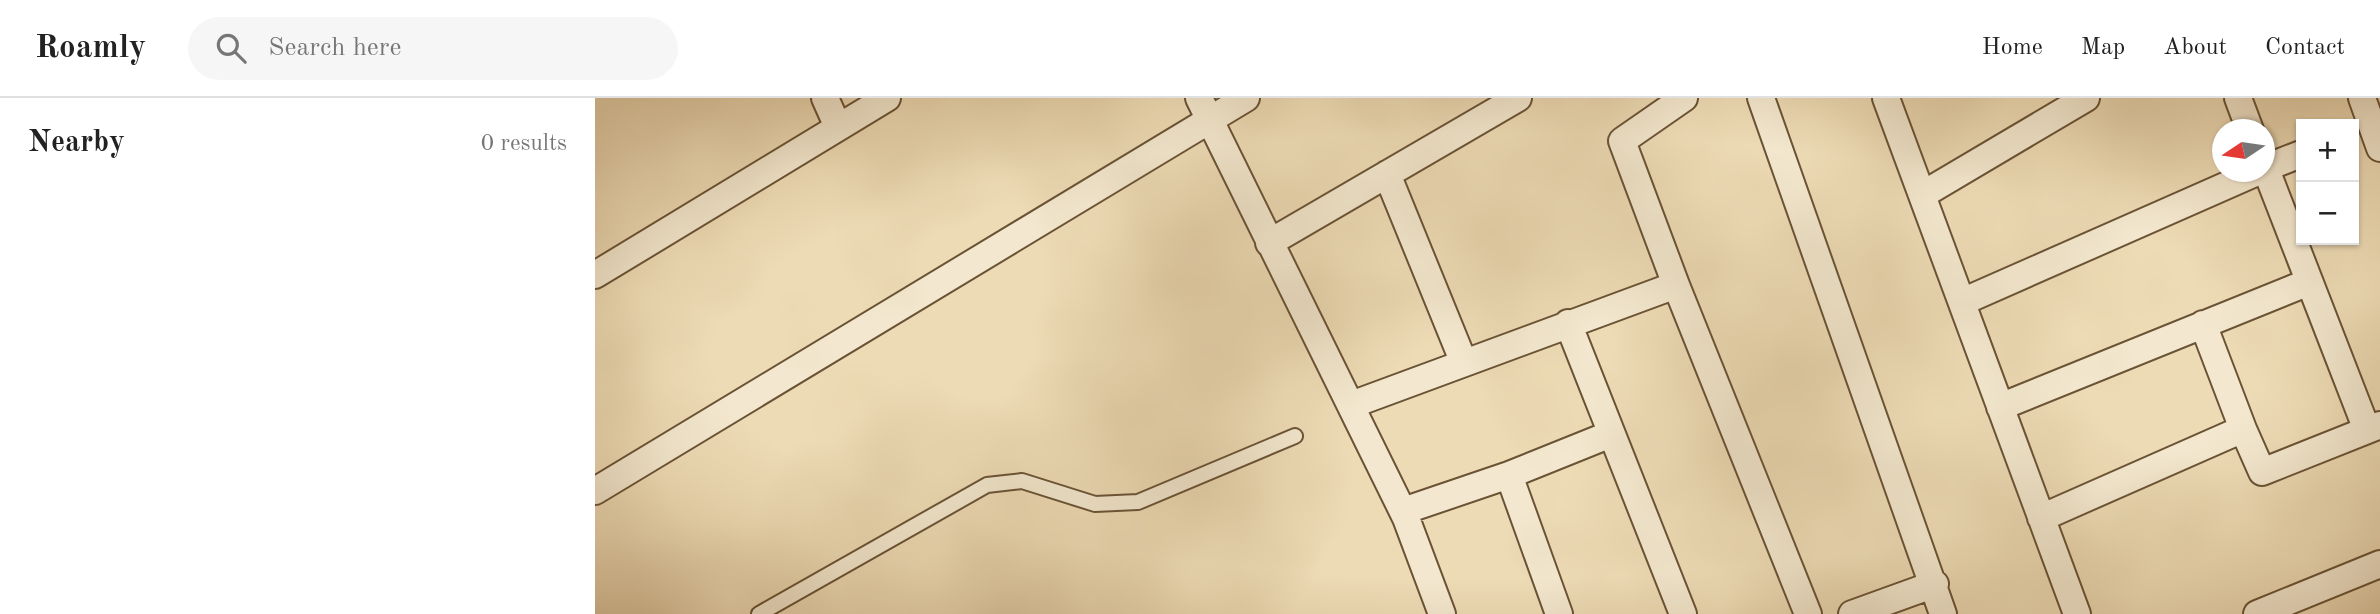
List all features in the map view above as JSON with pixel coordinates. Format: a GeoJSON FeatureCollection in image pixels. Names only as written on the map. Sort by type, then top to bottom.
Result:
{"type":"FeatureCollection","features":[{"type":"Feature","properties":{"kind":"street"},"geometry":{"type":"LineString","coordinates":[[825,98],[838,127]]}},
{"type":"Feature","properties":{"kind":"street"},"geometry":{"type":"LineString","coordinates":[[595,275],[887,98]]}},
{"type":"Feature","properties":{"kind":"street"},"geometry":{"type":"LineString","coordinates":[[595,491],[1203,109],[1246,98]]}},
{"type":"Feature","properties":{"kind":"street"},"geometry":{"type":"LineString","coordinates":[[1269,243],[1518,98]]}},
{"type":"Feature","properties":{"kind":"street"},"geometry":{"type":"LineString","coordinates":[[1684,98],[1622,141],[1676,285],[1808,614]]}},
{"type":"Feature","properties":{"kind":"street"},"geometry":{"type":"LineString","coordinates":[[1761,98],[1935,584],[1943,614]]}},
{"type":"Feature","properties":{"kind":"street"},"geometry":{"type":"LineString","coordinates":[[1886,98],[2077,614]]}},
{"type":"Feature","properties":{"kind":"street"},"geometry":{"type":"LineString","coordinates":[[1922,195],[2086,98]]}},
{"type":"Feature","properties":{"kind":"street"},"geometry":{"type":"LineString","coordinates":[[2238,98],[2246,119]]}},
{"type":"Feature","properties":{"kind":"street"},"geometry":{"type":"LineString","coordinates":[[2362,98],[2372,134]]}},
{"type":"Feature","properties":{"kind":"street"},"geometry":{"type":"LineString","coordinates":[[1203,109],[1403,511],[1442,614]]}},
{"type":"Feature","properties":{"kind":"street"},"geometry":{"type":"LineString","coordinates":[[2275,164],[2296,156]]}},
{"type":"Feature","properties":{"kind":"street"},"geometry":{"type":"LineString","coordinates":[[1387,174],[1464,363]]}},
{"type":"Feature","properties":{"kind":"street"},"geometry":{"type":"LineString","coordinates":[[1962,302],[2234,182]]}},
{"type":"Feature","properties":{"kind":"street"},"geometry":{"type":"LineString","coordinates":[[2203,324],[2262,472],[2373,427],[2309,282],[2270,182]]}},
{"type":"Feature","properties":{"kind":"street"},"geometry":{"type":"LineString","coordinates":[[2000,407],[2309,282]]}},
{"type":"Feature","properties":{"kind":"street"},"geometry":{"type":"LineString","coordinates":[[1351,405],[1676,285]]}},
{"type":"Feature","properties":{"kind":"street"},"geometry":{"type":"LineString","coordinates":[[1568,323],[1683,614]]}},
{"type":"Feature","properties":{"kind":"street"},"geometry":{"type":"LineString","coordinates":[[2041,518],[2243,429]]}},
{"type":"Feature","properties":{"kind":"street"},"geometry":{"type":"LineString","coordinates":[[1403,511],[1509,475],[1611,434]]}},
{"type":"Feature","properties":{"kind":"street"},"geometry":{"type":"LineString","coordinates":[[1509,475],[1559,614]]}},
{"type":"Feature","properties":{"kind":"street"},"geometry":{"type":"LineString","coordinates":[[2257,614],[2380,564]]}},
{"type":"Feature","properties":{"kind":"street"},"geometry":{"type":"LineString","coordinates":[[1852,614],[1935,584]]}},
{"type":"Feature","properties":{"kind":"lane"},"geometry":{"type":"LineString","coordinates":[[759,614],[987,485],[1022,481],[1095,504],[1138,502],[1295,436]]}}]}
